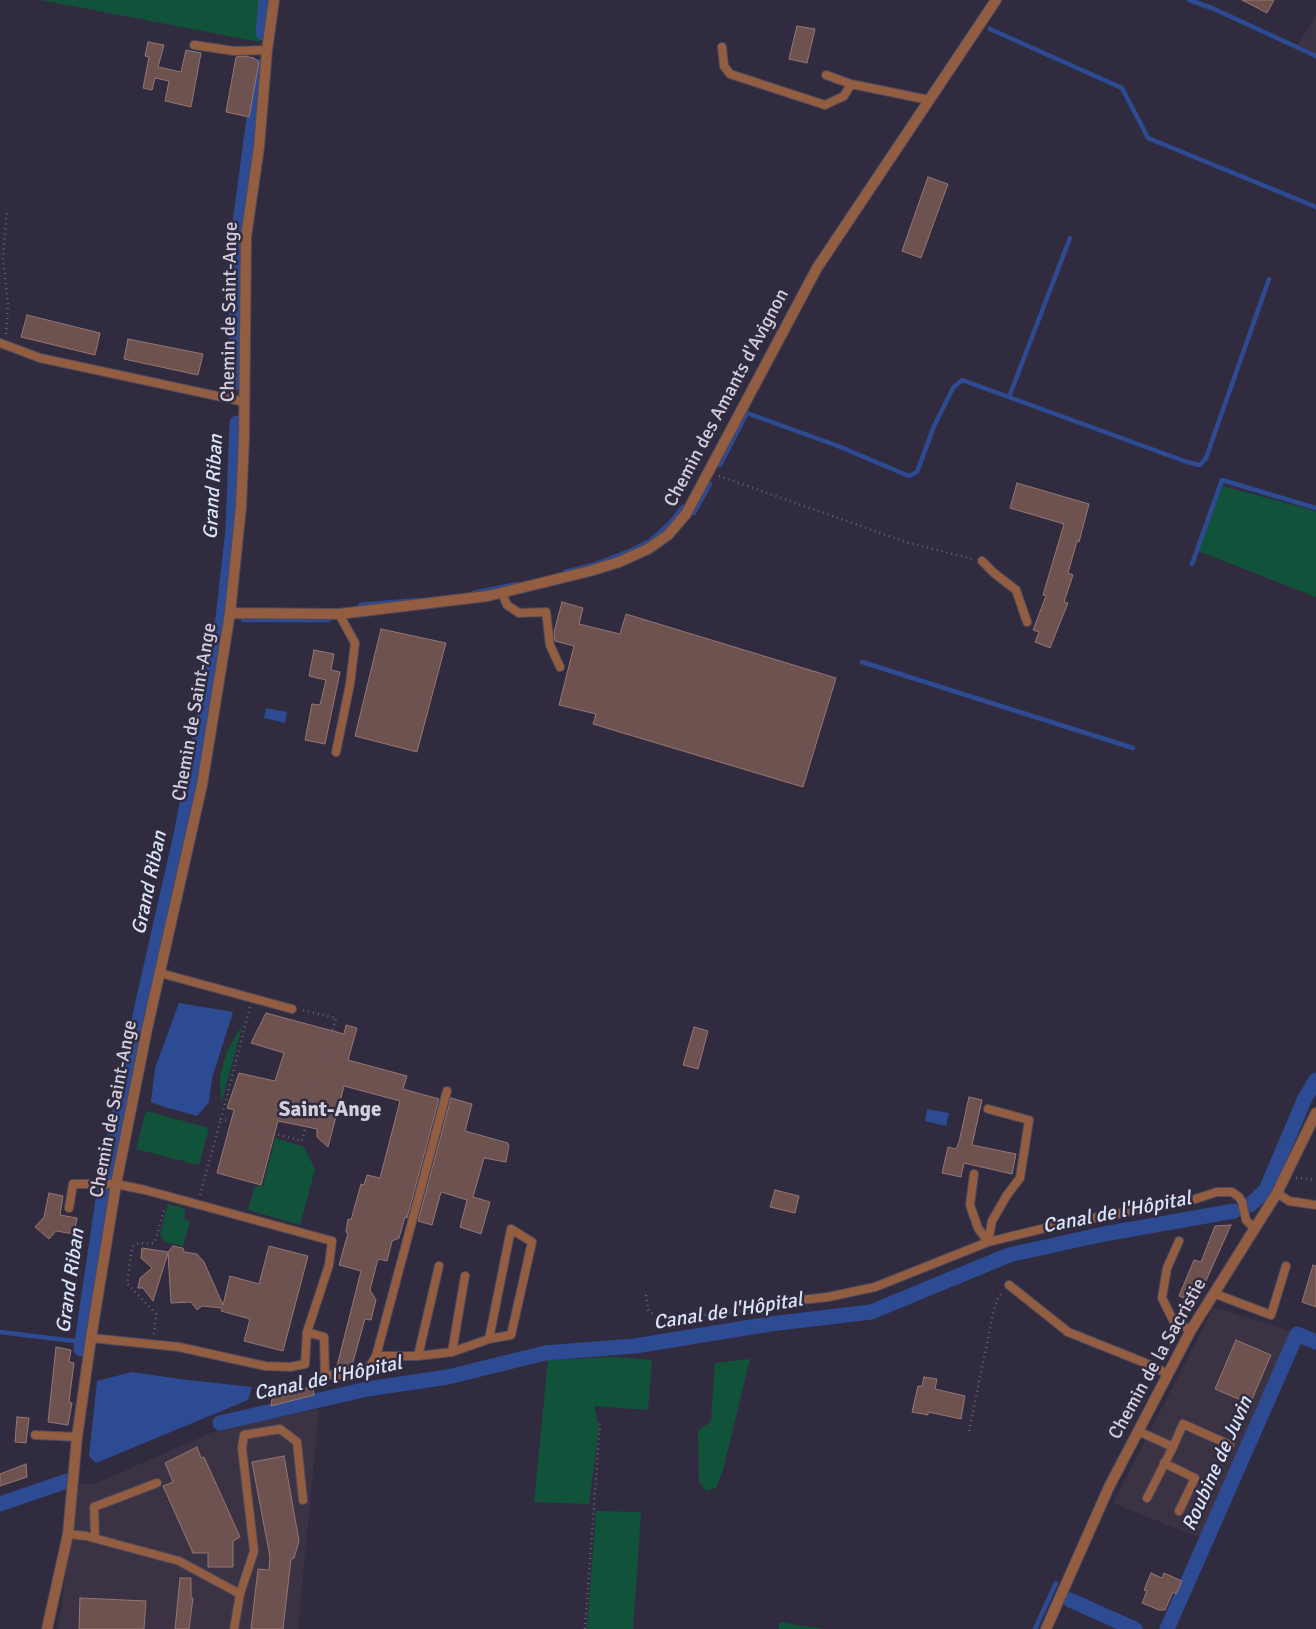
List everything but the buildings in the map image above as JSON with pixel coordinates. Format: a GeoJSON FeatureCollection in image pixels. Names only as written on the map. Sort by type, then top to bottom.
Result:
{"type":"FeatureCollection","features":[{"type":"Feature","properties":{"kind":"street","name":"Chemin de Saint-Ange"},"geometry":{"type":"LineString","coordinates":[[47,1629],[68,1534],[77,1437],[116,1184],[202,785],[230,613],[241,507],[245,402],[246,237],[259,147],[267,50],[274,0]]}},
{"type":"Feature","properties":{"kind":"street","name":"Chemin des Amants d'Avignon"},"geometry":{"type":"LineString","coordinates":[[230,613],[339,614],[502,593],[619,562],[648,549],[668,535],[686,514],[817,268],[996,0]]}},
{"type":"Feature","properties":{"kind":"street","name":"Chemin de la Sacristie"},"geometry":{"type":"LineString","coordinates":[[1046,1629],[1110,1487],[1138,1431],[1191,1330],[1277,1193],[1316,1113]]}},
{"type":"Feature","properties":{"kind":"lane"},"geometry":{"type":"LineString","coordinates":[[194,46],[234,51],[267,50]]}},
{"type":"Feature","properties":{"kind":"lane"},"geometry":{"type":"LineString","coordinates":[[722,47],[724,66],[730,74],[825,104],[844,96],[851,84]]}},
{"type":"Feature","properties":{"kind":"lane"},"geometry":{"type":"LineString","coordinates":[[826,75],[851,84],[928,100]]}},
{"type":"Feature","properties":{"kind":"lane"},"geometry":{"type":"LineString","coordinates":[[3,344],[40,358],[245,402]]}},
{"type":"Feature","properties":{"kind":"lane"},"geometry":{"type":"LineString","coordinates":[[982,561],[1016,590],[1027,622]]}},
{"type":"Feature","properties":{"kind":"lane"},"geometry":{"type":"LineString","coordinates":[[502,593],[507,605],[519,613],[546,612],[550,645],[560,667]]}},
{"type":"Feature","properties":{"kind":"lane"},"geometry":{"type":"LineString","coordinates":[[336,752],[350,684],[355,643],[339,614]]}},
{"type":"Feature","properties":{"kind":"lane"},"geometry":{"type":"LineString","coordinates":[[160,973],[292,1009]]}},
{"type":"Feature","properties":{"kind":"lane"},"geometry":{"type":"LineString","coordinates":[[306,1332],[324,1337],[326,1375],[356,1375],[370,1366],[376,1356],[447,1091]]}},
{"type":"Feature","properties":{"kind":"lane"},"geometry":{"type":"LineString","coordinates":[[988,1109],[1029,1120],[1020,1178],[1006,1194],[992,1221],[988,1242]]}},
{"type":"Feature","properties":{"kind":"lane"},"geometry":{"type":"LineString","coordinates":[[974,1174],[970,1206],[978,1228],[988,1242]]}},
{"type":"Feature","properties":{"kind":"lane"},"geometry":{"type":"LineString","coordinates":[[69,1208],[73,1184],[116,1184],[168,1196],[332,1241],[329,1265],[306,1332],[305,1364],[290,1367],[265,1366],[179,1347],[91,1338]]}},
{"type":"Feature","properties":{"kind":"lane"},"geometry":{"type":"LineString","coordinates":[[792,1301],[828,1297],[875,1287],[988,1242],[1066,1223],[1189,1201],[1217,1192],[1232,1192],[1239,1197],[1246,1220],[1254,1228]]}},
{"type":"Feature","properties":{"kind":"lane"},"geometry":{"type":"LineString","coordinates":[[1277,1193],[1289,1200],[1316,1206]]}},
{"type":"Feature","properties":{"kind":"lane"},"geometry":{"type":"LineString","coordinates":[[376,1356],[418,1356],[452,1352],[489,1339],[512,1335],[532,1242],[511,1229],[489,1339]]}},
{"type":"Feature","properties":{"kind":"lane"},"geometry":{"type":"LineString","coordinates":[[1179,1241],[1166,1268],[1162,1298],[1174,1322],[1191,1330]]}},
{"type":"Feature","properties":{"kind":"lane"},"geometry":{"type":"LineString","coordinates":[[418,1356],[439,1266]]}},
{"type":"Feature","properties":{"kind":"lane"},"geometry":{"type":"LineString","coordinates":[[1213,1293],[1271,1315],[1286,1266]]}},
{"type":"Feature","properties":{"kind":"lane"},"geometry":{"type":"LineString","coordinates":[[452,1352],[465,1276]]}},
{"type":"Feature","properties":{"kind":"lane"},"geometry":{"type":"LineString","coordinates":[[1009,1285],[1068,1332],[1168,1374]]}},
{"type":"Feature","properties":{"kind":"lane"},"geometry":{"type":"LineString","coordinates":[[1147,1498],[1183,1424],[1230,1445]]}},
{"type":"Feature","properties":{"kind":"lane"},"geometry":{"type":"LineString","coordinates":[[234,1629],[240,1594],[254,1551],[242,1448],[244,1434],[280,1429],[297,1442],[303,1500]]}},
{"type":"Feature","properties":{"kind":"lane"},"geometry":{"type":"LineString","coordinates":[[1138,1431],[1172,1447]]}},
{"type":"Feature","properties":{"kind":"lane"},"geometry":{"type":"LineString","coordinates":[[35,1435],[77,1437]]}},
{"type":"Feature","properties":{"kind":"lane"},"geometry":{"type":"LineString","coordinates":[[1164,1463],[1195,1478],[1179,1512]]}},
{"type":"Feature","properties":{"kind":"lane"},"geometry":{"type":"LineString","coordinates":[[95,1538],[94,1507],[157,1483]]}},
{"type":"Feature","properties":{"kind":"lane"},"geometry":{"type":"LineString","coordinates":[[68,1534],[95,1538],[179,1561],[240,1594]]}},
{"type":"Feature","properties":{"kind":"path"},"geometry":{"type":"LineString","coordinates":[[3,344],[8,306],[3,258],[7,212]]}},
{"type":"Feature","properties":{"kind":"path"},"geometry":{"type":"LineString","coordinates":[[708,472],[726,480],[906,542],[982,561]]}},
{"type":"Feature","properties":{"kind":"path"},"geometry":{"type":"LineString","coordinates":[[198,1204],[253,999]]}},
{"type":"Feature","properties":{"kind":"path"},"geometry":{"type":"LineString","coordinates":[[221,1119],[302,1141],[336,1018],[296,1008],[292,1009]]}},
{"type":"Feature","properties":{"kind":"path"},"geometry":{"type":"LineString","coordinates":[[1285,1176],[1316,1180]]}},
{"type":"Feature","properties":{"kind":"path"},"geometry":{"type":"LineString","coordinates":[[153,1345],[156,1314],[127,1283],[132,1247],[139,1242],[150,1244],[155,1242],[168,1196]]}},
{"type":"Feature","properties":{"kind":"path"},"geometry":{"type":"LineString","coordinates":[[969,1431],[994,1309],[999,1296],[1009,1285]]}},
{"type":"Feature","properties":{"kind":"path"},"geometry":{"type":"LineString","coordinates":[[646,1296],[648,1310],[660,1319],[744,1311],[792,1301]]}},
{"type":"Feature","properties":{"kind":"path"},"geometry":{"type":"LineString","coordinates":[[585,1629],[600,1422]]}},
{"type":"Feature","properties":{"kind":"shaded area"},"geometry":{"type":"Polygon","coordinates":[[[1316,16],[1316,53],[1298,45],[1316,16]]]}},
{"type":"Feature","properties":{"kind":"shaded area"},"geometry":{"type":"Polygon","coordinates":[[[1214,1307],[1293,1332],[1202,1539],[1113,1503],[1214,1307]]]}},
{"type":"Feature","properties":{"kind":"shaded area"},"geometry":{"type":"Polygon","coordinates":[[[319,1409],[298,1629],[58,1629],[79,1484],[95,1484],[222,1428],[319,1409]]]}},
{"type":"Feature","properties":{"kind":"green space"},"geometry":{"type":"Polygon","coordinates":[[[41,0],[265,0],[260,42],[41,0]]]}},
{"type":"Feature","properties":{"kind":"green space"},"geometry":{"type":"Polygon","coordinates":[[[1222,486],[1316,511],[1316,597],[1198,551],[1222,486]]]}},
{"type":"Feature","properties":{"kind":"green space"},"geometry":{"type":"Polygon","coordinates":[[[243,1024],[221,1104],[220,1076],[227,1051],[243,1024]]]}},
{"type":"Feature","properties":{"kind":"green space"},"geometry":{"type":"Polygon","coordinates":[[[146,1111],[209,1128],[199,1165],[136,1149],[146,1111]]]}},
{"type":"Feature","properties":{"kind":"green space"},"geometry":{"type":"Polygon","coordinates":[[[275,1138],[304,1147],[315,1169],[300,1225],[248,1210],[255,1186],[263,1186],[275,1138]]]}},
{"type":"Feature","properties":{"kind":"green space"},"geometry":{"type":"Polygon","coordinates":[[[168,1204],[186,1209],[183,1219],[190,1222],[183,1246],[165,1242],[160,1234],[168,1204]]]}},
{"type":"Feature","properties":{"kind":"green space"},"geometry":{"type":"Polygon","coordinates":[[[613,1357],[652,1360],[648,1410],[594,1406],[599,1427],[589,1504],[534,1502],[548,1360],[613,1357]]]}},
{"type":"Feature","properties":{"kind":"green space"},"geometry":{"type":"Polygon","coordinates":[[[750,1359],[723,1470],[716,1488],[706,1491],[699,1482],[698,1431],[711,1421],[715,1363],[750,1359]]]}},
{"type":"Feature","properties":{"kind":"green space"},"geometry":{"type":"Polygon","coordinates":[[[596,1511],[641,1512],[633,1629],[587,1629],[596,1511]]]}},
{"type":"Feature","properties":{"kind":"green space"},"geometry":{"type":"Polygon","coordinates":[[[779,1622],[823,1629],[779,1629],[779,1622]]]}},
{"type":"Feature","properties":{"kind":"water"},"geometry":{"type":"Polygon","coordinates":[[[266,708],[287,712],[285,723],[264,718],[266,708]]]}},
{"type":"Feature","properties":{"kind":"water"},"geometry":{"type":"Polygon","coordinates":[[[179,1003],[233,1012],[212,1078],[209,1102],[197,1116],[151,1102],[155,1068],[179,1003]]]}},
{"type":"Feature","properties":{"kind":"water"},"geometry":{"type":"Polygon","coordinates":[[[927,1109],[949,1113],[946,1126],[925,1121],[927,1109]]]}},
{"type":"Feature","properties":{"kind":"water"},"geometry":{"type":"Polygon","coordinates":[[[132,1372],[252,1387],[248,1400],[96,1463],[89,1456],[97,1381],[132,1372]]]}},
{"type":"Feature","properties":{"kind":"waterway","name":"Grand Riban"},"geometry":{"type":"LineString","coordinates":[[263,33],[266,0]]}},
{"type":"Feature","properties":{"kind":"waterway"},"geometry":{"type":"LineString","coordinates":[[1189,0],[1212,8],[1316,56]]}},
{"type":"Feature","properties":{"kind":"waterway"},"geometry":{"type":"LineString","coordinates":[[990,29],[1122,88],[1148,138],[1316,207]]}},
{"type":"Feature","properties":{"kind":"waterway","name":"Grand Riban"},"geometry":{"type":"LineString","coordinates":[[235,383],[238,238],[261,66]]}},
{"type":"Feature","properties":{"kind":"waterway"},"geometry":{"type":"LineString","coordinates":[[1009,397],[1070,238]]}},
{"type":"Feature","properties":{"kind":"waterway"},"geometry":{"type":"LineString","coordinates":[[720,465],[747,413],[838,446],[909,476],[917,472],[934,426],[953,388],[962,380],[1187,462],[1200,465],[1206,458],[1269,279]]}},
{"type":"Feature","properties":{"kind":"waterway","name":"Grand Riban"},"geometry":{"type":"LineString","coordinates":[[81,1349],[106,1179],[129,1064],[181,835],[223,618],[233,530],[237,423]]}},
{"type":"Feature","properties":{"kind":"waterway"},"geometry":{"type":"LineString","coordinates":[[1192,564],[1222,480],[1316,508]]}},
{"type":"Feature","properties":{"kind":"waterway"},"geometry":{"type":"LineString","coordinates":[[694,513],[710,484]]}},
{"type":"Feature","properties":{"kind":"waterway"},"geometry":{"type":"LineString","coordinates":[[565,572],[593,565],[650,541],[670,523],[683,507]]}},
{"type":"Feature","properties":{"kind":"waterway"},"geometry":{"type":"LineString","coordinates":[[473,593],[517,584]]}},
{"type":"Feature","properties":{"kind":"waterway"},"geometry":{"type":"LineString","coordinates":[[360,605],[418,600]]}},
{"type":"Feature","properties":{"kind":"waterway"},"geometry":{"type":"LineString","coordinates":[[243,620],[329,620]]}},
{"type":"Feature","properties":{"kind":"waterway"},"geometry":{"type":"LineString","coordinates":[[862,662],[1133,748]]}},
{"type":"Feature","properties":{"kind":"waterway","name":"Canal de l'Hôpital"},"geometry":{"type":"LineString","coordinates":[[1250,1205],[1266,1190],[1305,1098],[1316,1080]]}},
{"type":"Feature","properties":{"kind":"waterway","name":"Canal de l'Hôpital"},"geometry":{"type":"LineString","coordinates":[[220,1423],[367,1389],[448,1377],[545,1353],[635,1346],[770,1324],[871,1312],[1009,1255],[1104,1234],[1234,1211]]}},
{"type":"Feature","properties":{"kind":"waterway"},"geometry":{"type":"LineString","coordinates":[[0,1332],[82,1342]]}},
{"type":"Feature","properties":{"kind":"waterway","name":"Roubine de Juvin"},"geometry":{"type":"LineString","coordinates":[[1167,1629],[1297,1334],[1316,1342]]}},
{"type":"Feature","properties":{"kind":"waterway","name":"Canal de l'Hôpital"},"geometry":{"type":"LineString","coordinates":[[0,1504],[67,1481]]}},
{"type":"Feature","properties":{"kind":"waterway"},"geometry":{"type":"LineString","coordinates":[[1035,1629],[1056,1583]]}},
{"type":"Feature","properties":{"kind":"waterway","name":"Roubine de Juvin"},"geometry":{"type":"LineString","coordinates":[[1070,1600],[1135,1629]]}},
{"type":"Feature","properties":{"kind":"district","name":"Saint-Ange"},"geometry":{"type":"Point","coordinates":[330,1110]}}]}
